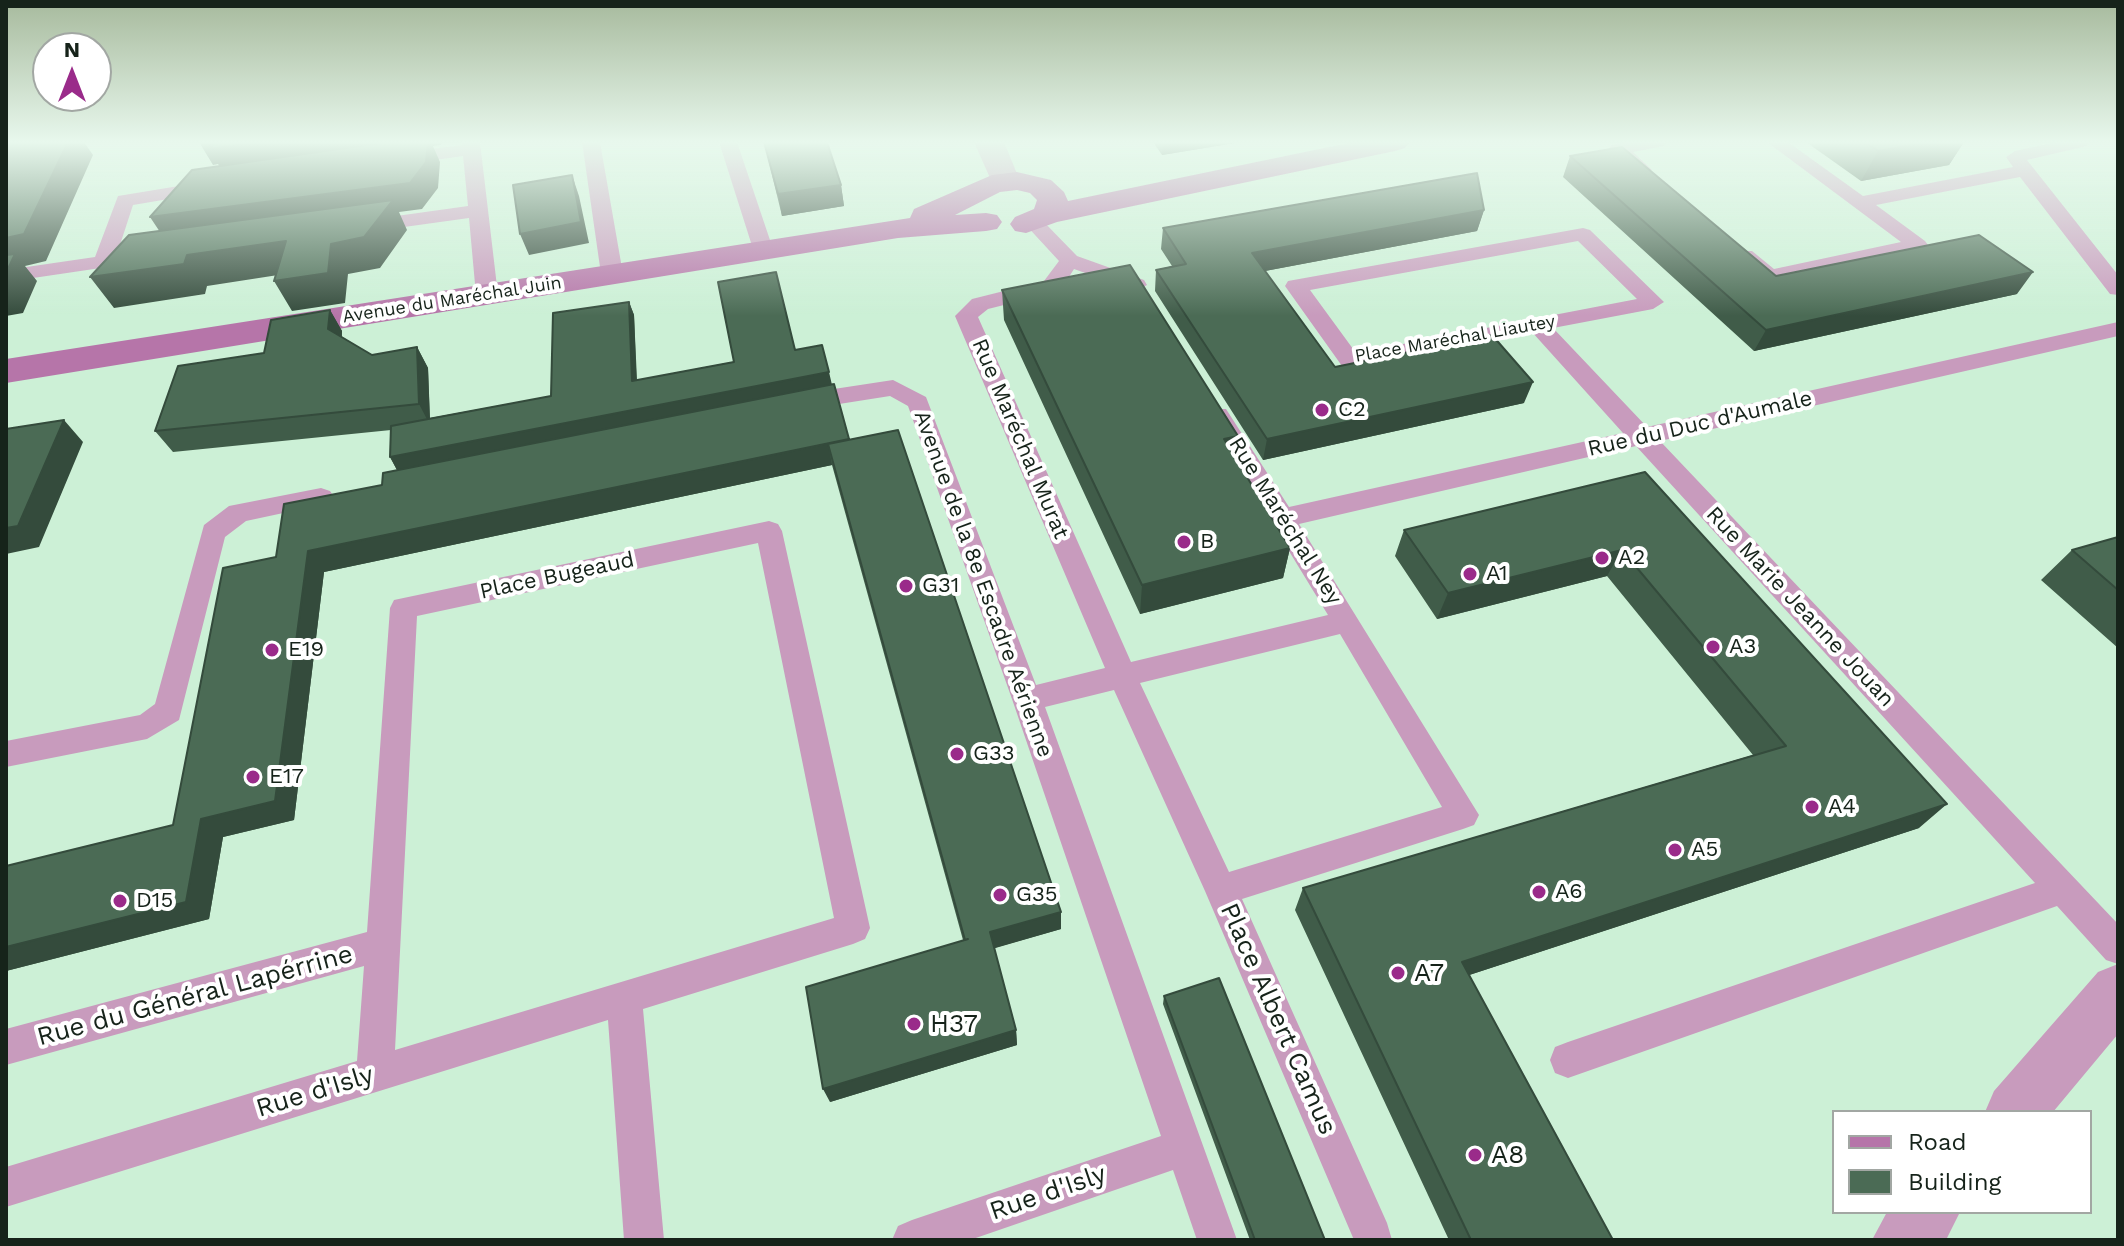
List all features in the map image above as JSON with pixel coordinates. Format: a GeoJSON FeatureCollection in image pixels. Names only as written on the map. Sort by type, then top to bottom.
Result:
{"type":"FeatureCollection","features":[{"type":"Feature","properties":{"kind":"main road"},"geometry":{"type":"LineString","coordinates":[[980,200],[980,209],[1010,226],[1040,208],[1090,200]]}},
{"type":"Feature","properties":{"kind":"main road"},"geometry":{"type":"LineString","coordinates":[[1030,200],[1040,208]]}},
{"type":"Feature","properties":{"kind":"main road","name":"Avenue du Maréchal Juin"},"geometry":{"type":"LineString","coordinates":[[6,371],[898,228],[980,209]]}},
{"type":"Feature","properties":{"kind":"street"},"geometry":{"type":"LineString","coordinates":[[2017,1110],[2118,991]]}},
{"type":"Feature","properties":{"kind":"lane"},"geometry":{"type":"LineString","coordinates":[[104,262],[125,200]]}},
{"type":"Feature","properties":{"kind":"lane"},"geometry":{"type":"LineString","coordinates":[[477,200],[487,295]]}},
{"type":"Feature","properties":{"kind":"lane"},"geometry":{"type":"LineString","coordinates":[[600,200],[612,274]]}},
{"type":"Feature","properties":{"kind":"lane"},"geometry":{"type":"LineString","coordinates":[[747,200],[763,249]]}},
{"type":"Feature","properties":{"kind":"lane"},"geometry":{"type":"LineString","coordinates":[[1735,247],[1770,276],[1918,245],[1855,200]]}},
{"type":"Feature","properties":{"kind":"lane"},"geometry":{"type":"LineString","coordinates":[[1859,203],[1871,200]]}},
{"type":"Feature","properties":{"kind":"lane"},"geometry":{"type":"LineString","coordinates":[[2048,200],[2118,289]]}},
{"type":"Feature","properties":{"kind":"lane"},"geometry":{"type":"LineString","coordinates":[[1040,208],[1070,260],[1134,282],[1151,308]]}},
{"type":"Feature","properties":{"kind":"lane"},"geometry":{"type":"LineString","coordinates":[[354,228],[478,211]]}},
{"type":"Feature","properties":{"kind":"lane","name":"Place Maréchal Liautey"},"geometry":{"type":"LineString","coordinates":[[1583,234],[1653,302],[1537,325],[1350,361],[1296,286],[1583,234]]}},
{"type":"Feature","properties":{"kind":"lane"},"geometry":{"type":"LineString","coordinates":[[6,276],[167,254]]}},
{"type":"Feature","properties":{"kind":"lane","name":"Rue Maréchal Murat"},"geometry":{"type":"LineString","coordinates":[[1070,260],[1052,286],[980,304],[966,316],[1122,675]]}},
{"type":"Feature","properties":{"kind":"lane","name":"Rue Marie Jeanne Jouan"},"geometry":{"type":"LineString","coordinates":[[1537,325],[2118,948]]}},
{"type":"Feature","properties":{"kind":"lane","name":"Rue du Duc d'Aumale"},"geometry":{"type":"LineString","coordinates":[[1283,518],[2118,329]]}},
{"type":"Feature","properties":{"kind":"lane","name":"Avenue de la 8e Escadre Aérienne"},"geometry":{"type":"LineString","coordinates":[[769,409],[893,388],[918,402],[1027,699],[1217,1240]]}},
{"type":"Feature","properties":{"kind":"lane","name":"Rue Maréchal Ney"},"geometry":{"type":"LineString","coordinates":[[1027,699],[1347,621],[1209,400]]}},
{"type":"Feature","properties":{"kind":"lane"},"geometry":{"type":"LineString","coordinates":[[6,754],[147,726],[168,711],[213,532],[238,513],[347,492]]}},
{"type":"Feature","properties":{"kind":"lane","name":"Place Bugeaud"},"geometry":{"type":"LineString","coordinates":[[375,1074],[404,608],[769,531],[853,928]]}},
{"type":"Feature","properties":{"kind":"lane","name":"Place Albert Camus"},"geometry":{"type":"LineString","coordinates":[[1347,621],[1463,815],[1221,890],[1373,1237]]}},
{"type":"Feature","properties":{"kind":"lane"},"geometry":{"type":"LineString","coordinates":[[1122,675],[1221,890]]}},
{"type":"Feature","properties":{"kind":"lane"},"geometry":{"type":"LineString","coordinates":[[1568,1060],[2062,889]]}},
{"type":"Feature","properties":{"kind":"lane","name":"Rue d'Isly"},"geometry":{"type":"LineString","coordinates":[[6,1187],[853,928]]}},
{"type":"Feature","properties":{"kind":"lane","name":"Rue du Général Lapérrine"},"geometry":{"type":"LineString","coordinates":[[6,1047],[384,944]]}},
{"type":"Feature","properties":{"kind":"lane"},"geometry":{"type":"LineString","coordinates":[[624,997],[644,1240]]}},
{"type":"Feature","properties":{"kind":"lane","name":"Rue d'Isly"},"geometry":{"type":"LineString","coordinates":[[912,1240],[1184,1147]]}},
{"type":"Feature","properties":{"kind":"building"},"geometry":{"type":"Polygon","coordinates":[[[6,200],[40,200],[24,234],[6,238],[6,200]]]}},
{"type":"Feature","properties":{"kind":"building"},"geometry":{"type":"Polygon","coordinates":[[[165,200],[279,200],[150,217],[165,200]]]}},
{"type":"Feature","properties":{"kind":"building"},"geometry":{"type":"Polygon","coordinates":[[[393,200],[364,237],[331,244],[328,273],[274,281],[286,241],[187,255],[184,264],[90,277],[129,235],[393,200]]]}},
{"type":"Feature","properties":{"kind":"building"},"geometry":{"type":"Polygon","coordinates":[[[515,200],[577,200],[581,222],[520,234],[515,200]]]}},
{"type":"Feature","properties":{"kind":"building"},"geometry":{"type":"Polygon","coordinates":[[[1322,200],[1482,200],[1484,210],[1252,253],[1335,367],[1492,335],[1533,382],[1267,439],[1156,270],[1186,264],[1163,228],[1322,200]]]}},
{"type":"Feature","properties":{"kind":"building"},"geometry":{"type":"Polygon","coordinates":[[[1620,200],[1685,200],[1776,276],[1979,235],[2033,272],[1766,330],[1620,200]]]}},
{"type":"Feature","properties":{"kind":"building"},"geometry":{"type":"Polygon","coordinates":[[[15,254],[6,273],[6,255],[15,254]]]}},
{"type":"Feature","properties":{"kind":"building"},"geometry":{"type":"Polygon","coordinates":[[[1130,265],[1238,436],[1224,439],[1290,548],[1142,585],[1002,290],[1130,265]]]}},
{"type":"Feature","properties":{"kind":"building"},"geometry":{"type":"Polygon","coordinates":[[[776,272],[795,350],[822,345],[829,372],[390,457],[391,426],[551,396],[553,313],[629,302],[632,381],[734,362],[718,282],[776,272]]]}},
{"type":"Feature","properties":{"kind":"building"},"geometry":{"type":"Polygon","coordinates":[[[330,310],[328,329],[372,355],[417,347],[419,404],[155,431],[178,366],[264,353],[271,320],[330,310]]]}},
{"type":"Feature","properties":{"kind":"building"},"geometry":{"type":"Polygon","coordinates":[[[834,384],[849,439],[308,551],[275,801],[201,819],[186,902],[6,947],[6,866],[173,825],[223,568],[276,557],[284,504],[382,485],[383,473],[834,384]]]}},
{"type":"Feature","properties":{"kind":"building"},"geometry":{"type":"Polygon","coordinates":[[[64,420],[18,526],[6,528],[6,429],[64,420]]]}},
{"type":"Feature","properties":{"kind":"building"},"geometry":{"type":"Polygon","coordinates":[[[898,430],[1061,912],[990,932],[1016,1030],[823,1089],[806,987],[965,940],[828,444],[898,430]]]}},
{"type":"Feature","properties":{"kind":"building"},"geometry":{"type":"Polygon","coordinates":[[[1645,472],[1947,804],[1462,962],[1613,1240],[1471,1240],[1303,888],[1786,746],[1622,550],[1448,593],[1404,530],[1645,472]]]}},
{"type":"Feature","properties":{"kind":"building"},"geometry":{"type":"Polygon","coordinates":[[[2118,537],[2118,590],[2072,550],[2118,537]]]}},
{"type":"Feature","properties":{"kind":"building"},"geometry":{"type":"Polygon","coordinates":[[[1219,978],[1325,1240],[1255,1240],[1164,996],[1219,978]]]}},
{"type":"Feature","properties":{"kind":"place","name":"C2"},"geometry":{"type":"Point","coordinates":[1322,410]}},
{"type":"Feature","properties":{"kind":"place","name":"B"},"geometry":{"type":"Point","coordinates":[1184,542]}},
{"type":"Feature","properties":{"kind":"place","name":"A2"},"geometry":{"type":"Point","coordinates":[1602,558]}},
{"type":"Feature","properties":{"kind":"place","name":"A1"},"geometry":{"type":"Point","coordinates":[1470,574]}},
{"type":"Feature","properties":{"kind":"place","name":"G31"},"geometry":{"type":"Point","coordinates":[906,586]}},
{"type":"Feature","properties":{"kind":"place","name":"A3"},"geometry":{"type":"Point","coordinates":[1713,647]}},
{"type":"Feature","properties":{"kind":"place","name":"E19"},"geometry":{"type":"Point","coordinates":[272,650]}},
{"type":"Feature","properties":{"kind":"place","name":"G33"},"geometry":{"type":"Point","coordinates":[957,754]}},
{"type":"Feature","properties":{"kind":"place","name":"E17"},"geometry":{"type":"Point","coordinates":[253,777]}},
{"type":"Feature","properties":{"kind":"place","name":"A4"},"geometry":{"type":"Point","coordinates":[1812,807]}},
{"type":"Feature","properties":{"kind":"place","name":"A5"},"geometry":{"type":"Point","coordinates":[1675,850]}},
{"type":"Feature","properties":{"kind":"place","name":"A6"},"geometry":{"type":"Point","coordinates":[1539,892]}},
{"type":"Feature","properties":{"kind":"place","name":"G35"},"geometry":{"type":"Point","coordinates":[1000,895]}},
{"type":"Feature","properties":{"kind":"place","name":"D15"},"geometry":{"type":"Point","coordinates":[120,901]}},
{"type":"Feature","properties":{"kind":"place","name":"A7"},"geometry":{"type":"Point","coordinates":[1398,973]}},
{"type":"Feature","properties":{"kind":"place","name":"H37"},"geometry":{"type":"Point","coordinates":[914,1024]}},
{"type":"Feature","properties":{"kind":"place","name":"A8"},"geometry":{"type":"Point","coordinates":[1475,1155]}}]}
